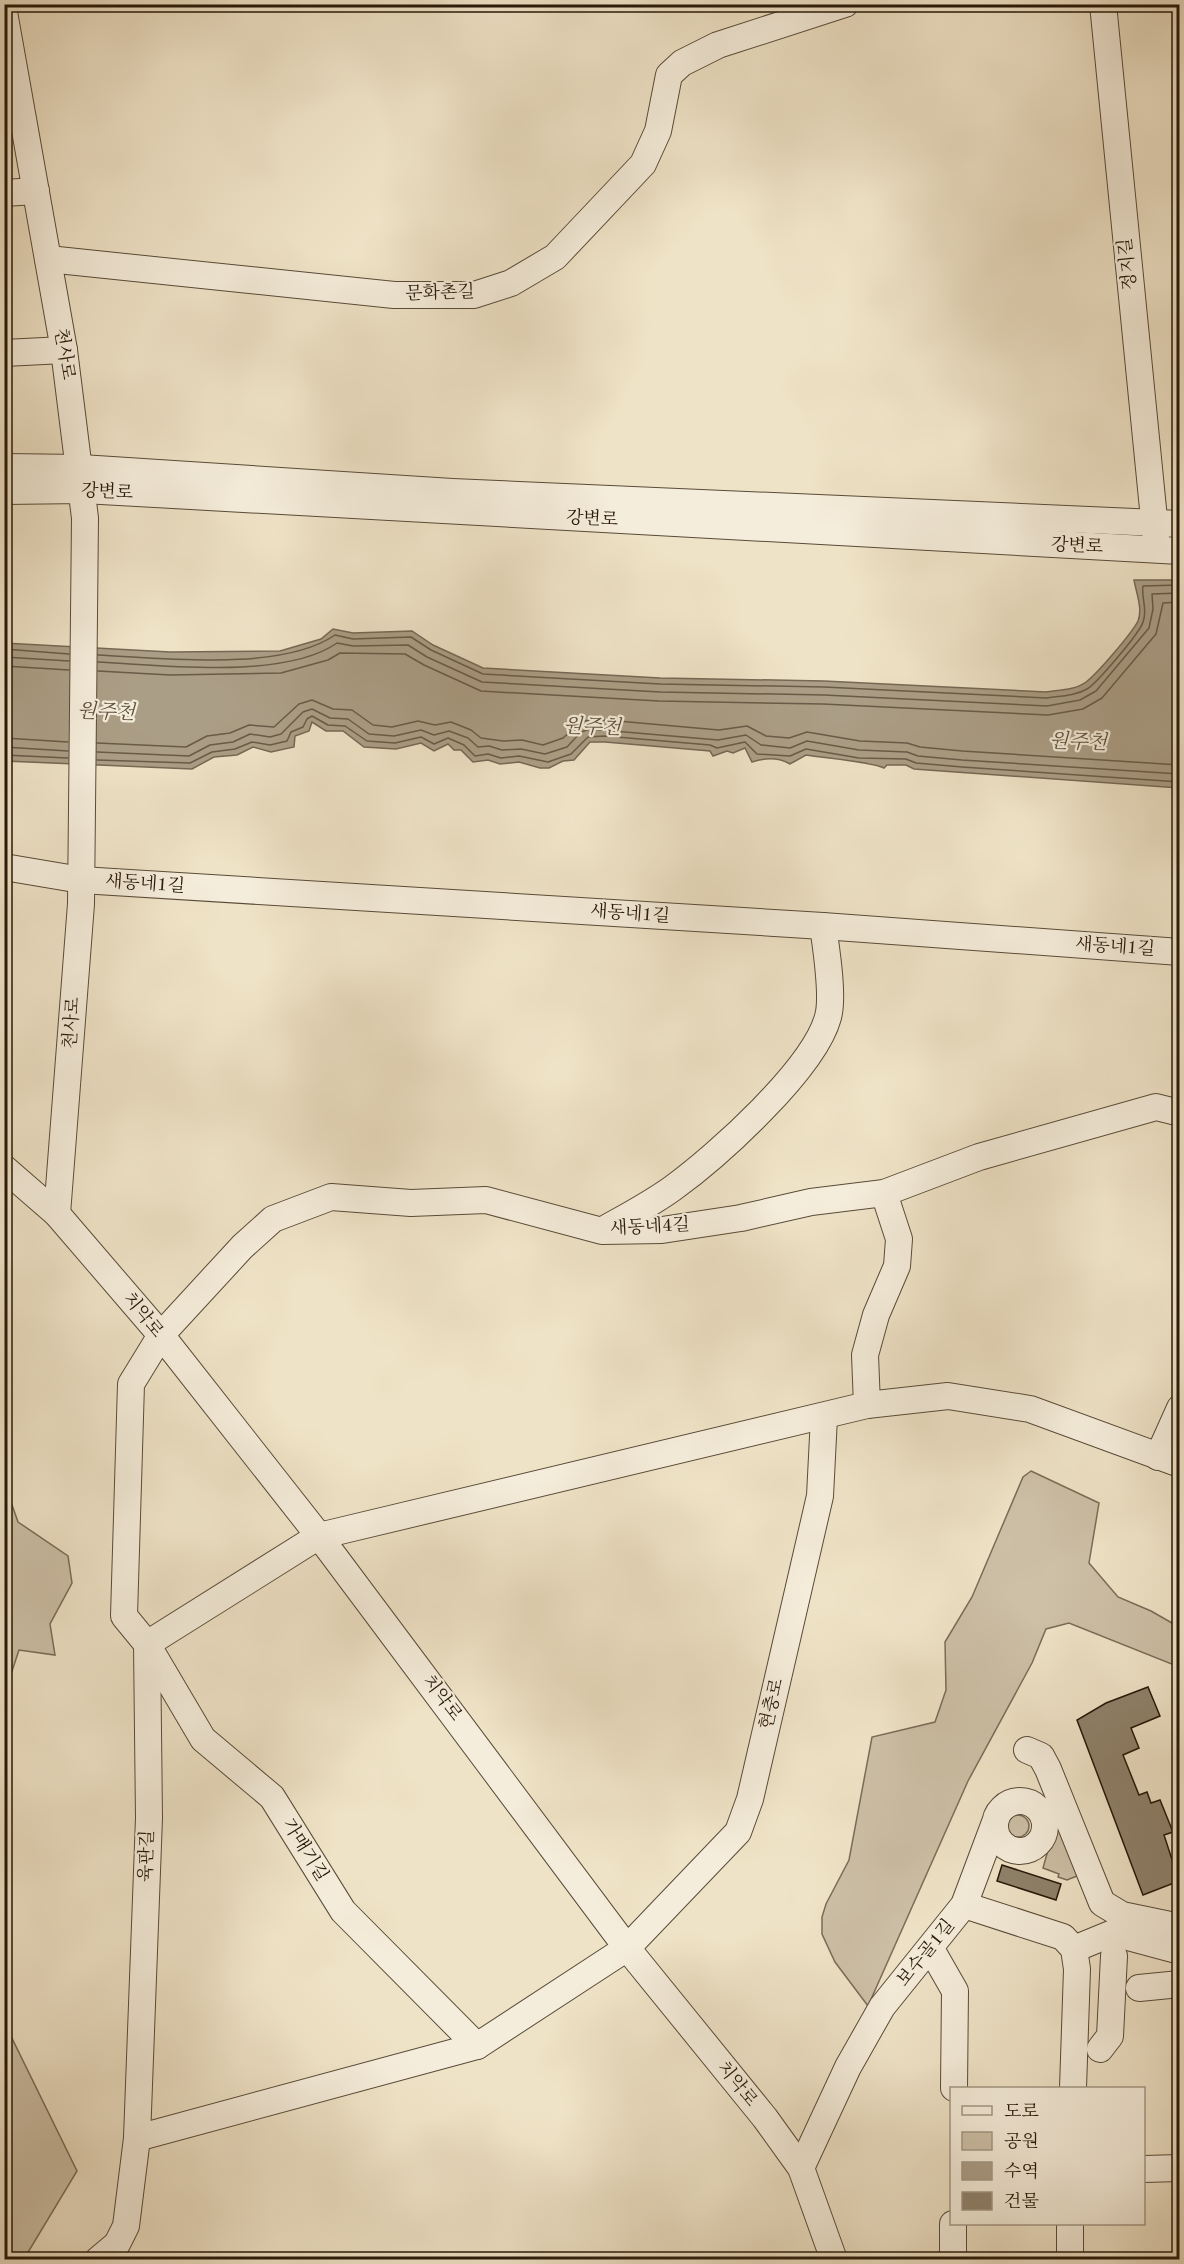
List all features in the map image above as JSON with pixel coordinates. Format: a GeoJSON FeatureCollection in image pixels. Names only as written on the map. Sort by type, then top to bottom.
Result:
{"type":"FeatureCollection","features":[{"type":"Feature","properties":{"kind":"street","name":"문화촌길"},"geometry":{"type":"LineString","coordinates":[[48,259],[394,295],[474,294],[511,283],[555,257],[643,164],[658,131],[669,75],[682,63],[718,45],[845,4]]}},
{"type":"Feature","properties":{"kind":"street","name":"정지길"},"geometry":{"type":"LineString","coordinates":[[1102,4],[1154,523],[1168,551]]}},
{"type":"Feature","properties":{"kind":"street","name":"천사로"},"geometry":{"type":"LineString","coordinates":[[4,12],[64,350],[82,479],[85,518],[81,879],[57,1214]]}},
{"type":"Feature","properties":{"kind":"street"},"geometry":{"type":"LineString","coordinates":[[4,193],[36,191]]}},
{"type":"Feature","properties":{"kind":"street"},"geometry":{"type":"LineString","coordinates":[[4,353],[64,350]]}},
{"type":"Feature","properties":{"kind":"street","name":"강변로"},"geometry":{"type":"LineString","coordinates":[[4,467],[82,479],[1168,551]]}},
{"type":"Feature","properties":{"kind":"street","name":"강변로"},"geometry":{"type":"LineString","coordinates":[[4,490],[82,479],[452,492],[1179,524]]}},
{"type":"Feature","properties":{"kind":"street","name":"새동네1길"},"geometry":{"type":"LineString","coordinates":[[4,867],[81,879],[822,926],[1179,952]]}},
{"type":"Feature","properties":{"kind":"street"},"geometry":{"type":"LineString","coordinates":[[602,1231],[673,1188],[727,1144],[779,1092],[812,1049],[828,1016],[828,954],[822,926]]}},
{"type":"Feature","properties":{"kind":"street","name":"새동네4길"},"geometry":{"type":"LineString","coordinates":[[147,1644],[124,1616],[131,1384],[161,1335],[242,1247],[273,1219],[331,1197],[411,1203],[486,1200],[602,1231],[662,1230],[741,1218],[811,1202],[884,1193],[979,1157],[1168,1110],[1179,1094]]}},
{"type":"Feature","properties":{"kind":"street","name":"치악로"},"geometry":{"type":"LineString","coordinates":[[4,1168],[57,1214],[161,1335],[319,1536],[627,1948],[765,2118],[801,2168],[834,2259]]}},
{"type":"Feature","properties":{"kind":"street"},"geometry":{"type":"LineString","coordinates":[[867,1405],[865,1355],[876,1315],[897,1266],[898,1239],[884,1193]]}},
{"type":"Feature","properties":{"kind":"street"},"geometry":{"type":"LineString","coordinates":[[147,1644],[319,1536],[867,1405],[948,1396],[1030,1409],[1168,1460],[1179,1408]]}},
{"type":"Feature","properties":{"kind":"street","name":"현충로"},"geometry":{"type":"LineString","coordinates":[[627,1948],[738,1832],[750,1799],[820,1496],[824,1417]]}},
{"type":"Feature","properties":{"kind":"street","name":"가매기길"},"geometry":{"type":"LineString","coordinates":[[147,1644],[203,1739],[272,1797],[343,1911],[477,2046]]}},
{"type":"Feature","properties":{"kind":"street","name":"육판길"},"geometry":{"type":"LineString","coordinates":[[98,2259],[117,2244],[126,2226],[136,2138],[149,1818],[147,1644]]}},
{"type":"Feature","properties":{"kind":"street"},"geometry":{"type":"LineString","coordinates":[[1027,1750],[1041,1756],[1048,1769],[1102,1903],[1122,1915],[1179,1927]]}},
{"type":"Feature","properties":{"kind":"street"},"geometry":{"type":"LineString","coordinates":[[964,1905],[994,1825]]}},
{"type":"Feature","properties":{"kind":"street","name":"보수골1길"},"geometry":{"type":"LineString","coordinates":[[801,2168],[848,2067],[882,2007],[931,1949],[964,1905],[1063,1937],[1074,1949]]}},
{"type":"Feature","properties":{"kind":"street"},"geometry":{"type":"LineString","coordinates":[[1072,2087],[1077,1969],[1074,1949],[1113,1933],[1179,1951]]}},
{"type":"Feature","properties":{"kind":"street"},"geometry":{"type":"LineString","coordinates":[[136,2138],[477,2046],[627,1948]]}},
{"type":"Feature","properties":{"kind":"street"},"geometry":{"type":"LineString","coordinates":[[931,1949],[955,1991],[954,2087]]}},
{"type":"Feature","properties":{"kind":"street"},"geometry":{"type":"LineString","coordinates":[[1100,2049],[1110,2036],[1114,1956]]}},
{"type":"Feature","properties":{"kind":"street"},"geometry":{"type":"LineString","coordinates":[[1139,1988],[1179,1984]]}},
{"type":"Feature","properties":{"kind":"street"},"geometry":{"type":"LineString","coordinates":[[1145,2169],[1179,2168]]}},
{"type":"Feature","properties":{"kind":"street"},"geometry":{"type":"LineString","coordinates":[[953,2225],[953,2259]]}},
{"type":"Feature","properties":{"kind":"street"},"geometry":{"type":"LineString","coordinates":[[1070,2225],[1070,2259]]}},
{"type":"Feature","properties":{"kind":"green space"},"geometry":{"type":"Polygon","coordinates":[[[1031,1471],[1099,1503],[1089,1563],[1118,1597],[1151,1611],[1179,1627],[1179,1667],[1069,1623],[1046,1629],[1032,1663],[968,1781],[868,2006],[835,1962],[822,1934],[822,1917],[826,1904],[849,1860],[872,1737],[935,1722],[946,1690],[945,1642],[972,1597],[1023,1477],[1031,1471]]]}},
{"type":"Feature","properties":{"kind":"green space"},"geometry":{"type":"Polygon","coordinates":[[[4,1482],[18,1522],[68,1556],[72,1583],[50,1624],[55,1655],[19,1650],[5,1692],[4,1482]]]}},
{"type":"Feature","properties":{"kind":"green space"},"geometry":{"type":"Polygon","coordinates":[[[1018,1815],[1026,1818],[1029,1826],[1026,1834],[1018,1837],[1010,1834],[1007,1826],[1010,1818],[1018,1815]]]}},
{"type":"Feature","properties":{"kind":"green space"},"geometry":{"type":"Polygon","coordinates":[[[1059,1821],[1082,1874],[1067,1880],[1043,1868],[1050,1843],[1046,1840],[1051,1824],[1059,1821]]]}},
{"type":"Feature","properties":{"kind":"green space"},"geometry":{"type":"Polygon","coordinates":[[[5,2024],[77,2171],[24,2259],[5,2259],[5,2024]]]}},
{"type":"Feature","properties":{"kind":"water","name":"원주천"},"geometry":{"type":"Polygon","coordinates":[[[1134,580],[1179,580],[1179,788],[914,769],[906,765],[887,765],[884,768],[859,762],[806,755],[790,764],[771,759],[752,762],[745,748],[733,753],[727,751],[713,756],[710,751],[605,742],[590,742],[574,760],[563,761],[549,768],[540,768],[519,762],[500,764],[488,760],[473,762],[461,750],[454,750],[448,744],[434,751],[421,743],[396,749],[364,747],[343,731],[326,731],[312,722],[309,731],[295,736],[294,747],[271,752],[253,747],[237,755],[214,757],[192,769],[5,761],[4,643],[170,652],[280,651],[321,639],[333,629],[353,633],[412,631],[433,645],[483,668],[660,678],[824,681],[1046,692],[1082,685],[1106,662],[1129,634],[1139,616],[1134,580]]]}},
{"type":"Feature","properties":{"kind":"building"},"geometry":{"type":"Polygon","coordinates":[[[1148,1687],[1160,1716],[1131,1728],[1139,1748],[1123,1755],[1139,1795],[1147,1792],[1151,1803],[1160,1800],[1173,1832],[1164,1835],[1179,1881],[1143,1895],[1077,1720],[1106,1703],[1148,1687]]]}},
{"type":"Feature","properties":{"kind":"building"},"geometry":{"type":"Polygon","coordinates":[[[1002,1865],[1061,1884],[1056,1900],[997,1881],[1002,1865]]]}}]}
